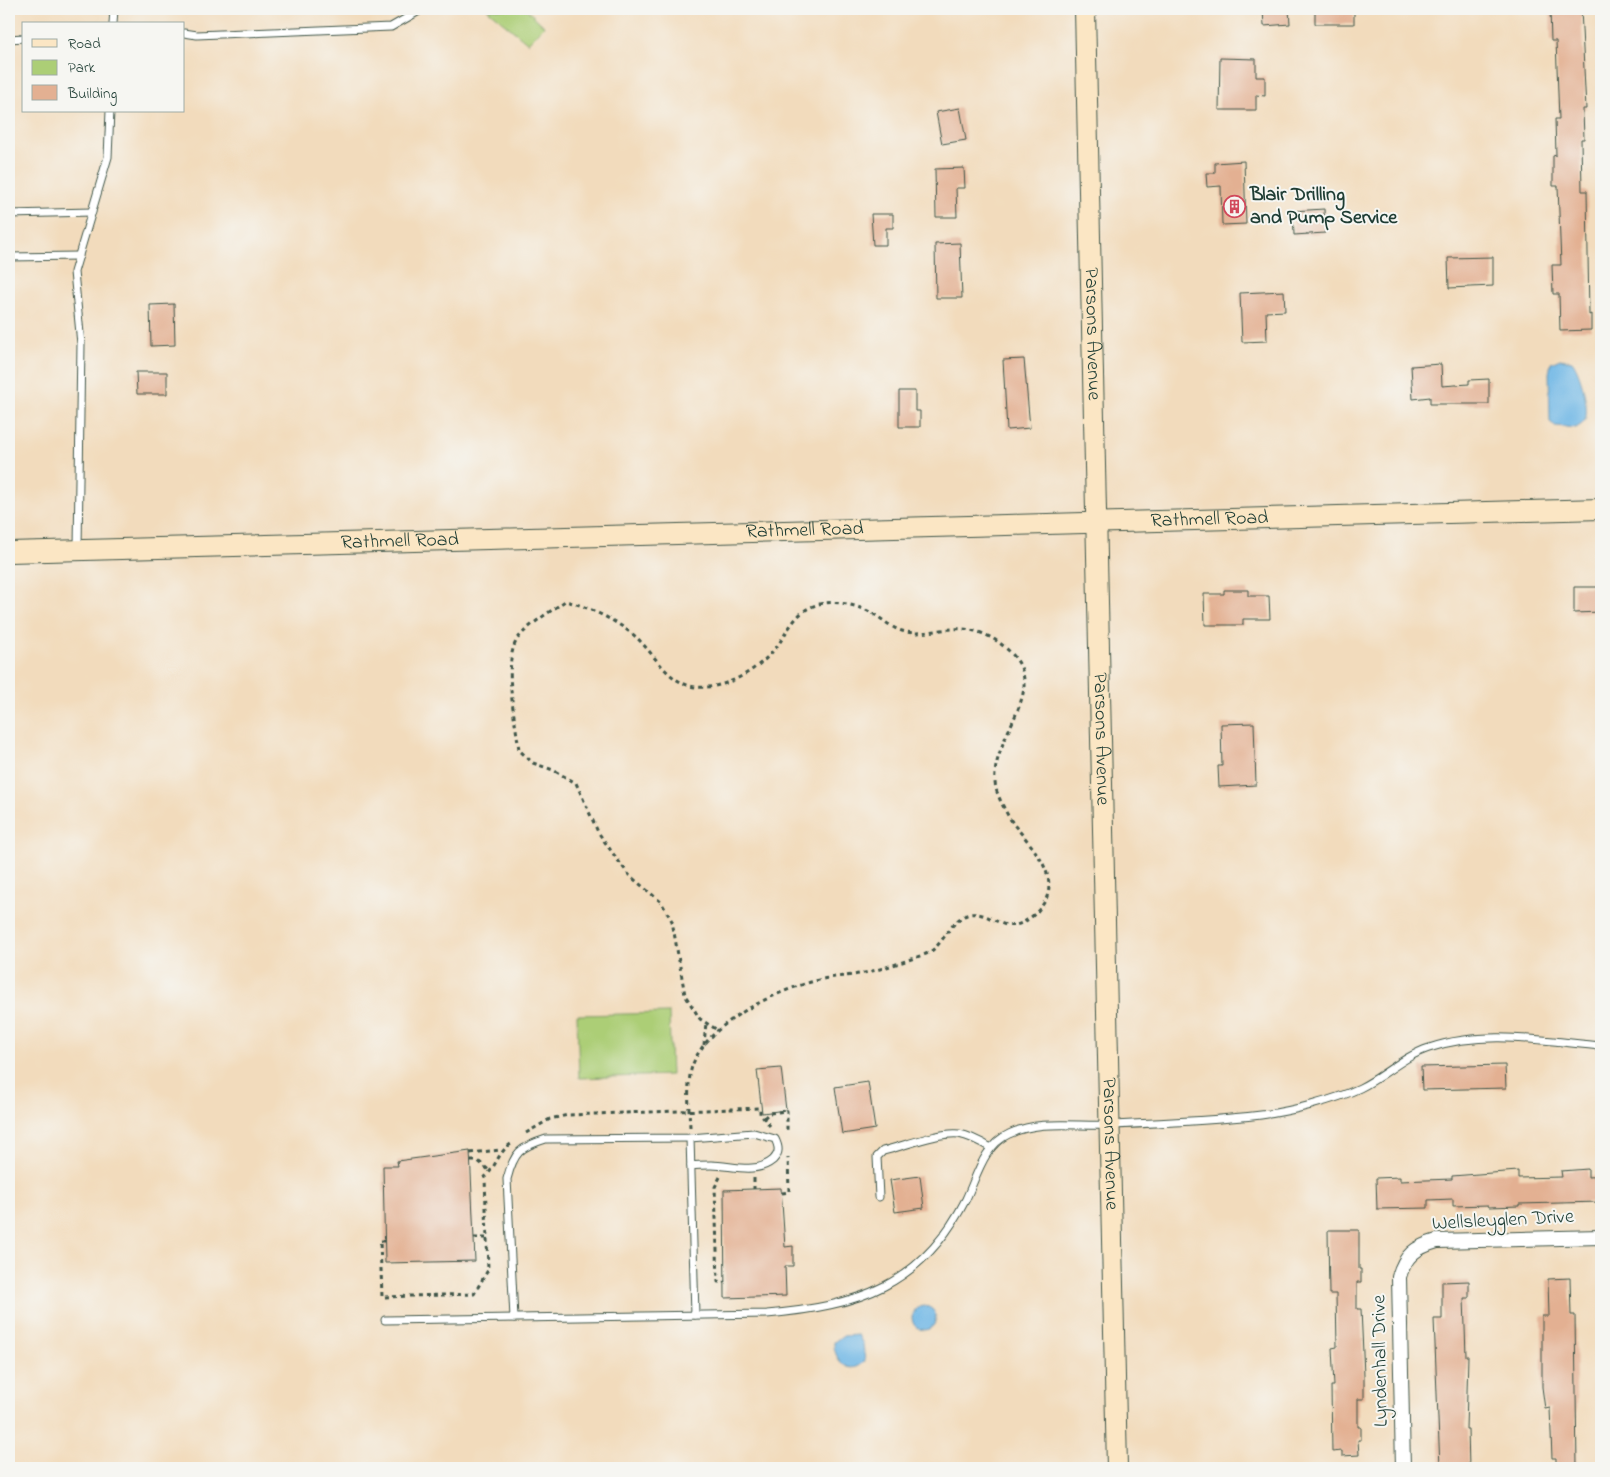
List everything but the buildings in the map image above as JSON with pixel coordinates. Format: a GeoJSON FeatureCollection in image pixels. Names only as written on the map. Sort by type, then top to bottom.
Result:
{"type":"FeatureCollection","features":[{"type":"Feature","properties":{"kind":"street","name":"Parsons Avenue"},"geometry":{"type":"LineString","coordinates":[[1085,9],[1117,1468]]}},
{"type":"Feature","properties":{"kind":"street","name":"Rathmell Road"},"geometry":{"type":"LineString","coordinates":[[9,552],[1601,509]]}},
{"type":"Feature","properties":{"kind":"street","name":"Wellsleyglen Drive"},"geometry":{"type":"LineString","coordinates":[[1409,1255],[1419,1246],[1437,1241],[1601,1237]]}},
{"type":"Feature","properties":{"kind":"street","name":"Lyndenhall Drive"},"geometry":{"type":"LineString","coordinates":[[1403,1468],[1399,1277],[1402,1265],[1409,1255]]}},
{"type":"Feature","properties":{"kind":"lane"},"geometry":{"type":"LineString","coordinates":[[104,9],[114,10]]}},
{"type":"Feature","properties":{"kind":"lane"},"geometry":{"type":"LineString","coordinates":[[185,33],[197,35],[392,27],[419,11]]}},
{"type":"Feature","properties":{"kind":"lane"},"geometry":{"type":"LineString","coordinates":[[9,39],[22,38]]}},
{"type":"Feature","properties":{"kind":"lane"},"geometry":{"type":"LineString","coordinates":[[78,551],[81,344],[74,272],[108,157],[110,112]]}},
{"type":"Feature","properties":{"kind":"lane"},"geometry":{"type":"LineString","coordinates":[[9,214],[92,212]]}},
{"type":"Feature","properties":{"kind":"lane"},"geometry":{"type":"LineString","coordinates":[[9,257],[79,256]]}},
{"type":"Feature","properties":{"kind":"lane"},"geometry":{"type":"LineString","coordinates":[[385,1320],[695,1316],[767,1314],[814,1310],[852,1301],[880,1290],[938,1245],[965,1200],[991,1148],[1008,1134],[1029,1128],[1055,1125],[1109,1126],[1262,1115],[1301,1107],[1359,1088],[1428,1048],[1468,1039],[1515,1038],[1601,1046]]}},
{"type":"Feature","properties":{"kind":"lane"},"geometry":{"type":"LineString","coordinates":[[514,1318],[507,1179],[512,1159],[528,1145],[546,1139],[692,1138],[754,1134],[775,1139],[779,1146],[777,1156],[767,1164],[752,1168],[691,1166]]}},
{"type":"Feature","properties":{"kind":"lane"},"geometry":{"type":"LineString","coordinates":[[879,1196],[876,1157],[883,1151],[957,1134],[970,1137],[991,1148]]}},
{"type":"Feature","properties":{"kind":"lane"},"geometry":{"type":"LineString","coordinates":[[692,1138],[695,1316]]}},
{"type":"Feature","properties":{"kind":"path"},"geometry":{"type":"LineString","coordinates":[[692,1138],[689,1082],[692,1066],[704,1046],[718,1030],[744,1011],[774,994],[822,979],[868,972],[928,954],[939,944],[955,923],[967,915],[981,914],[1008,926],[1024,922],[1047,898],[1049,882],[1042,863],[1032,844],[1013,824],[996,791],[994,775],[998,758],[1006,733],[1025,689],[1024,672],[1016,658],[1003,646],[982,632],[962,629],[939,630],[918,634],[899,630],[873,614],[848,604],[828,601],[808,607],[791,624],[763,662],[718,686],[693,687],[671,676],[627,629],[577,603],[565,601],[518,638],[512,657],[511,686],[519,750],[533,763],[553,770],[576,783],[598,832],[614,855],[629,875],[661,902],[672,922],[685,996],[700,1019],[718,1030]]}},
{"type":"Feature","properties":{"kind":"path"},"geometry":{"type":"LineString","coordinates":[[704,1046],[706,1022]]}},
{"type":"Feature","properties":{"kind":"path"},"geometry":{"type":"LineString","coordinates":[[764,1118],[769,1113],[787,1111],[787,1133]]}},
{"type":"Feature","properties":{"kind":"path"},"geometry":{"type":"LineString","coordinates":[[470,1153],[502,1150]]}},
{"type":"Feature","properties":{"kind":"path"},"geometry":{"type":"LineString","coordinates":[[781,1163],[788,1156]]}},
{"type":"Feature","properties":{"kind":"path"},"geometry":{"type":"LineString","coordinates":[[471,1161],[478,1161],[491,1172]]}},
{"type":"Feature","properties":{"kind":"path"},"geometry":{"type":"LineString","coordinates":[[748,1179],[760,1176]]}},
{"type":"Feature","properties":{"kind":"path"},"geometry":{"type":"LineString","coordinates":[[724,1282],[718,1282],[715,1187],[720,1177],[727,1177]]}},
{"type":"Feature","properties":{"kind":"path"},"geometry":{"type":"LineString","coordinates":[[754,1177],[754,1189]]}},
{"type":"Feature","properties":{"kind":"path"},"geometry":{"type":"LineString","coordinates":[[474,1238],[487,1238]]}},
{"type":"Feature","properties":{"kind":"green space"},"geometry":{"type":"Polygon","coordinates":[[[487,9],[526,9],[544,26],[528,43],[487,9]]]}},
{"type":"Feature","properties":{"kind":"green space"},"geometry":{"type":"Polygon","coordinates":[[[669,1013],[671,1075],[579,1078],[577,1015],[669,1013]]]}},
{"type":"Feature","properties":{"kind":"water"},"geometry":{"type":"Polygon","coordinates":[[[1560,359],[1572,361],[1578,372],[1583,389],[1586,407],[1585,420],[1576,428],[1555,426],[1550,422],[1549,373],[1551,363],[1560,359]]]}},
{"type":"Feature","properties":{"kind":"water"},"geometry":{"type":"Polygon","coordinates":[[[924,1306],[932,1310],[936,1318],[932,1326],[924,1330],[916,1326],[912,1318],[916,1310],[924,1306]]]}},
{"type":"Feature","properties":{"kind":"water"},"geometry":{"type":"Polygon","coordinates":[[[858,1335],[863,1344],[865,1361],[854,1368],[848,1367],[836,1355],[834,1342],[842,1336],[858,1335]]]}},
{"type":"Feature","properties":{"kind":"place","name":"Blair Drilling and Pump Service"},"geometry":{"type":"Point","coordinates":[1234,206]}}]}
